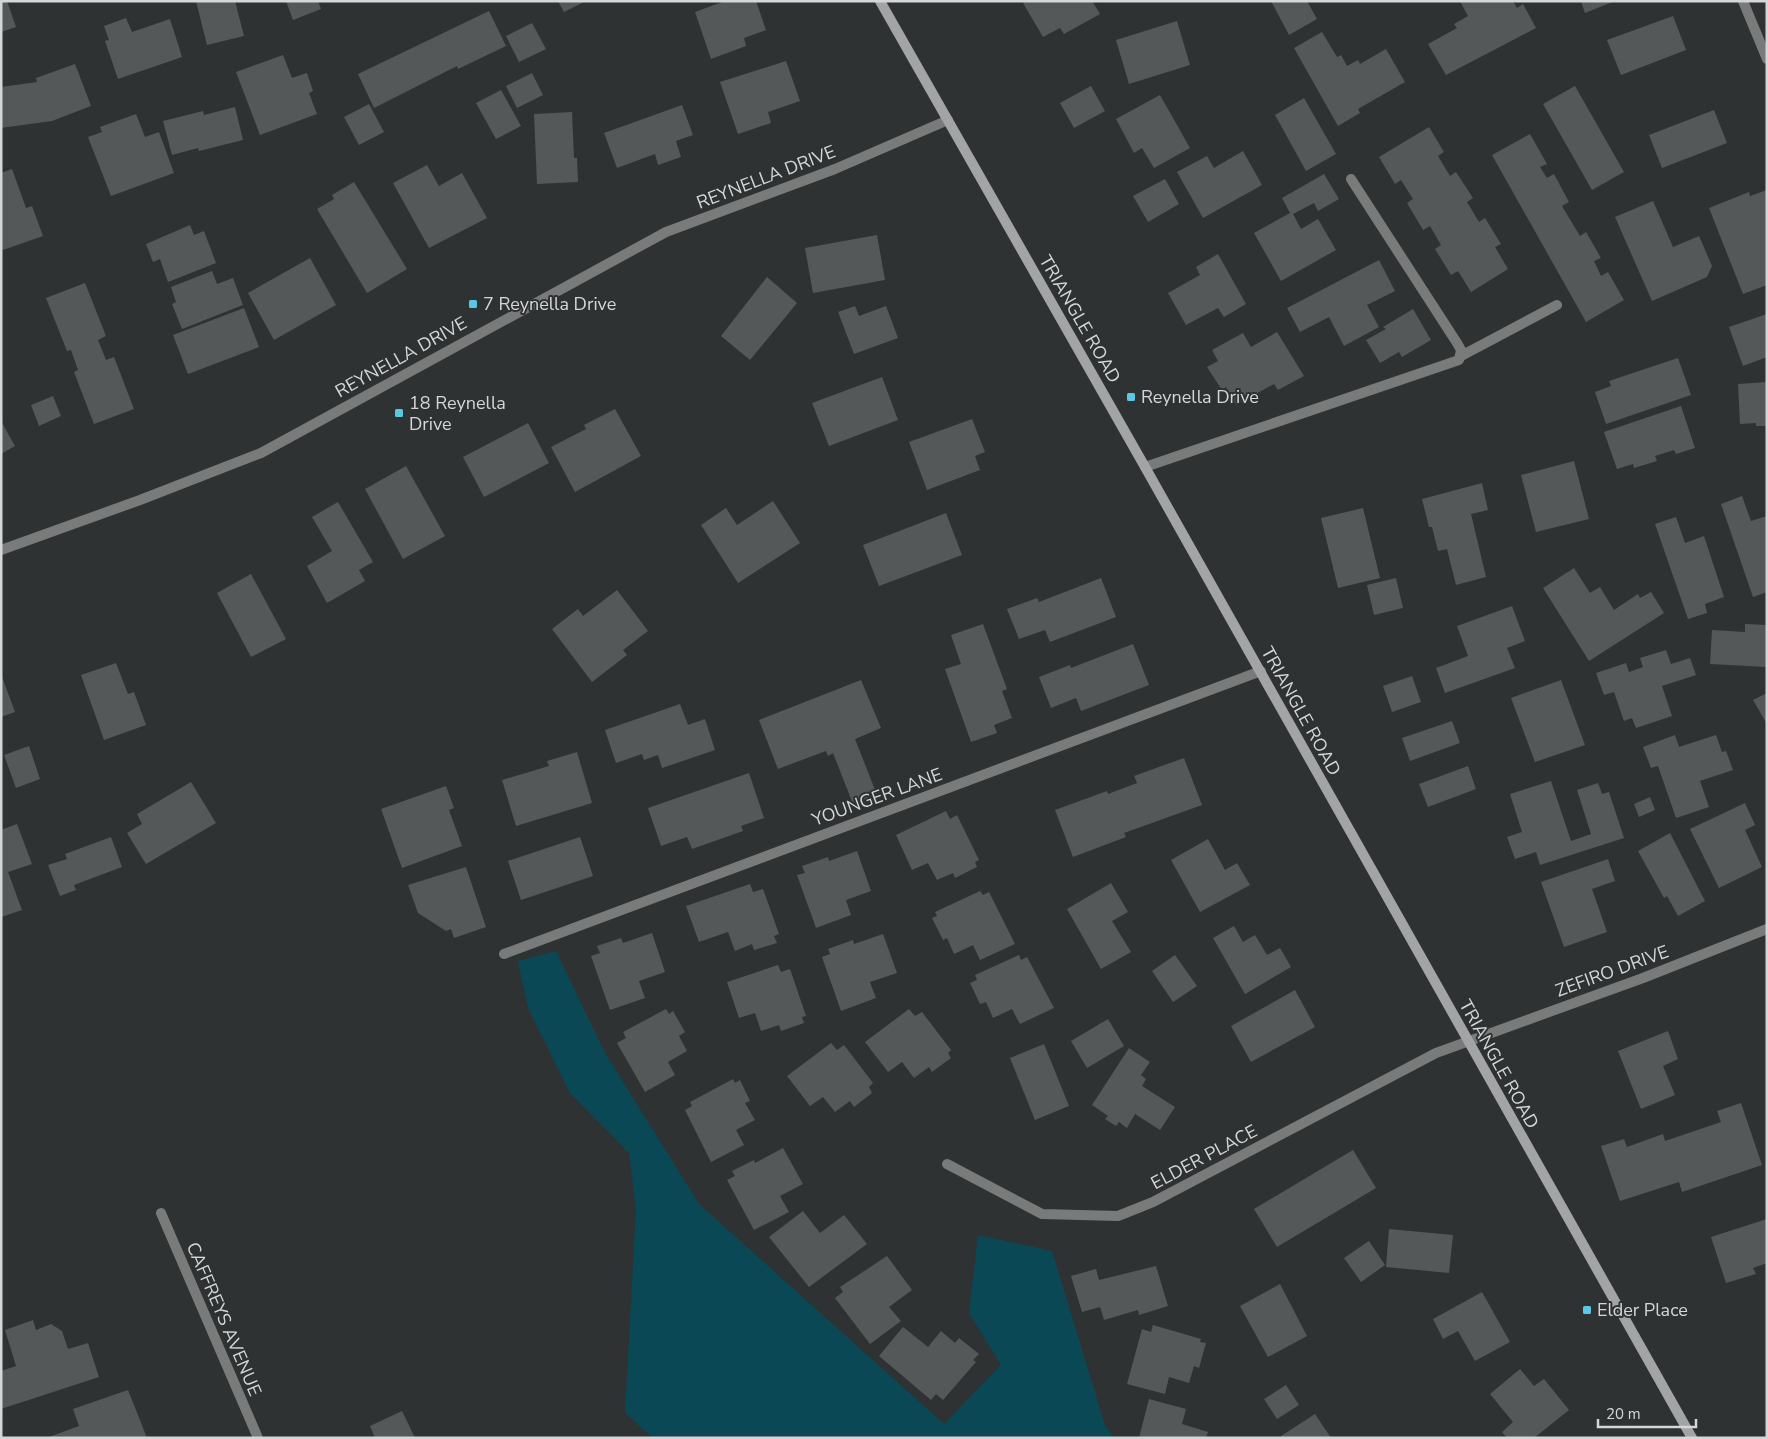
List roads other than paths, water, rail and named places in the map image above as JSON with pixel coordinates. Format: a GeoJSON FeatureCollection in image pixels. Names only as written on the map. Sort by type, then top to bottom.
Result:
{"type":"FeatureCollection","features":[{"type":"Feature","properties":{"kind":"main road","name":"TRIANGLE ROAD"},"geometry":{"type":"LineString","coordinates":[[880,1],[1692,1438]]}},
{"type":"Feature","properties":{"kind":"street"},"geometry":{"type":"LineString","coordinates":[[1743,1],[1767,59]]}},
{"type":"Feature","properties":{"kind":"street","name":"REYNELLA DRIVE"},"geometry":{"type":"LineString","coordinates":[[1,550],[140,500],[261,453],[666,232],[835,168],[948,120]]}},
{"type":"Feature","properties":{"kind":"street"},"geometry":{"type":"LineString","coordinates":[[1351,179],[1457,343],[1461,356]]}},
{"type":"Feature","properties":{"kind":"street"},"geometry":{"type":"LineString","coordinates":[[1145,467],[1453,363],[1461,356],[1557,304]]}},
{"type":"Feature","properties":{"kind":"street","name":"YOUNGER LANE"},"geometry":{"type":"LineString","coordinates":[[504,954],[1260,671]]}},
{"type":"Feature","properties":{"kind":"street","name":"ZEFIRO DRIVE"},"geometry":{"type":"LineString","coordinates":[[1468,1043],[1643,978],[1767,929]]}},
{"type":"Feature","properties":{"kind":"street","name":"ELDER PLACE"},"geometry":{"type":"LineString","coordinates":[[947,1164],[1042,1214],[1118,1216],[1153,1202],[1436,1053],[1468,1043]]}},
{"type":"Feature","properties":{"kind":"street","name":"CAFFREYS AVENUE"},"geometry":{"type":"LineString","coordinates":[[161,1213],[258,1438]]}},
{"type":"Feature","properties":{"kind":"place","name":"7 Reynella Drive"},"geometry":{"type":"Point","coordinates":[473,304]}},
{"type":"Feature","properties":{"kind":"place","name":"Reynella Drive"},"geometry":{"type":"Point","coordinates":[1131,397]}},
{"type":"Feature","properties":{"kind":"place","name":"18 Reynella Drive"},"geometry":{"type":"Point","coordinates":[399,413]}},
{"type":"Feature","properties":{"kind":"place","name":"Elder Place"},"geometry":{"type":"Point","coordinates":[1587,1310]}}]}
